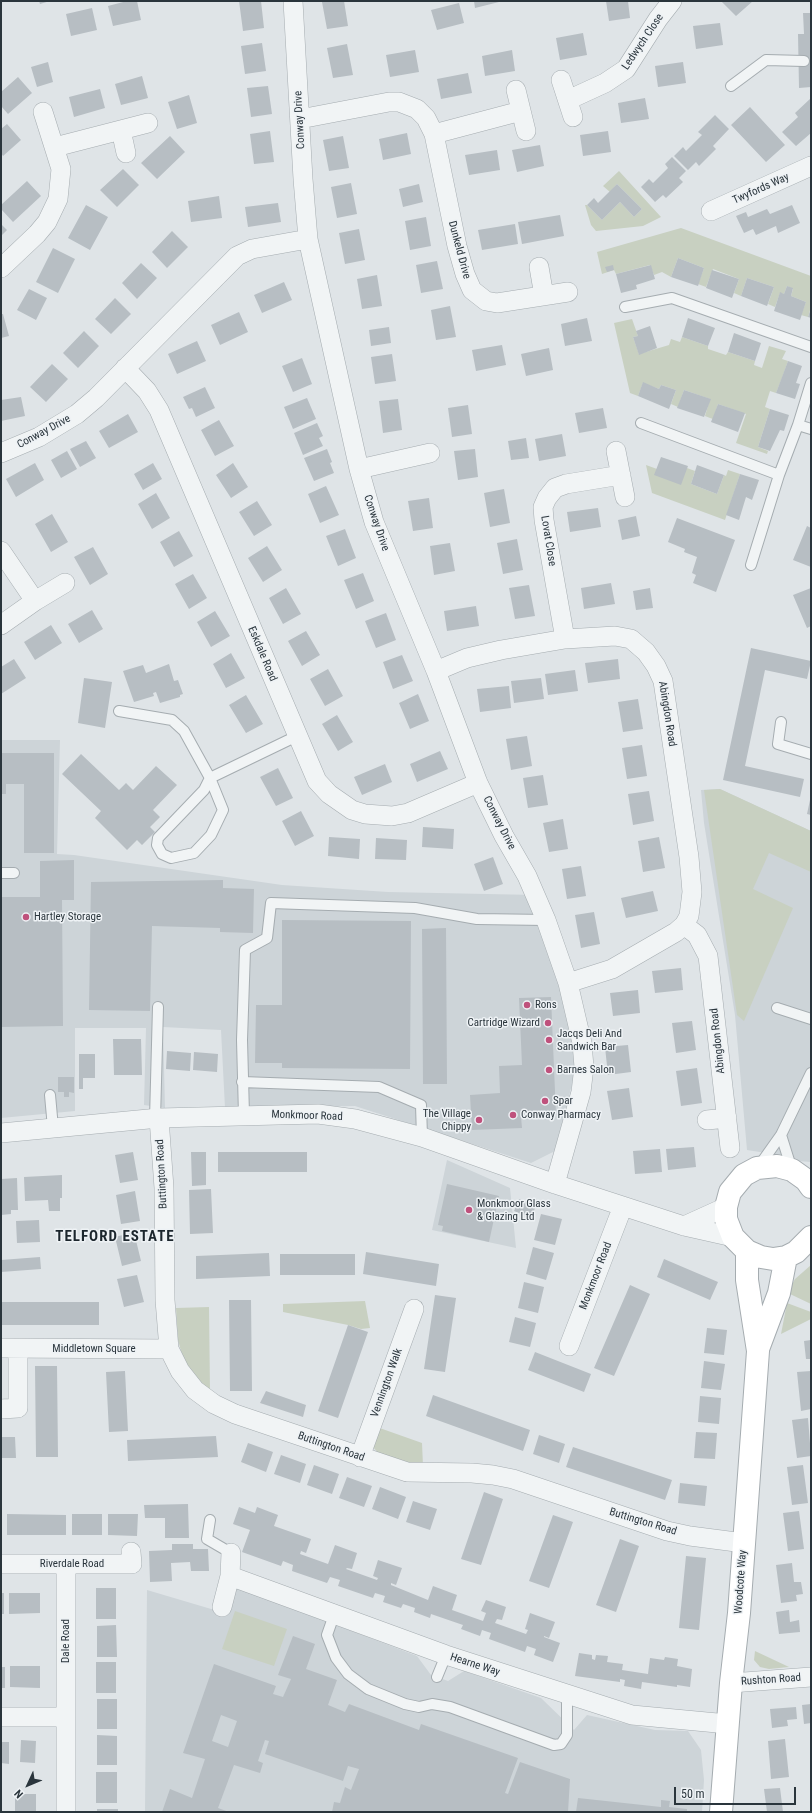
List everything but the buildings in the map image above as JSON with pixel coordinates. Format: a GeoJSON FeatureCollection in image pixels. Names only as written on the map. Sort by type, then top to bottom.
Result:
{"type":"FeatureCollection","features":[{"type":"Feature","properties":{"kind":"street","name":"Conway Drive"},"geometry":{"type":"LineString","coordinates":[[293,1],[308,239],[358,469],[374,522],[436,671],[478,783],[504,836],[527,876],[546,920],[568,983],[582,1043],[584,1067],[581,1092],[555,1184]]}},
{"type":"Feature","properties":{"kind":"street","name":"Ledwych Close"},"geometry":{"type":"LineString","coordinates":[[561,80],[571,109],[626,69],[658,18],[672,1]]}},
{"type":"Feature","properties":{"kind":"street"},"geometry":{"type":"LineString","coordinates":[[516,90],[526,131]]}},
{"type":"Feature","properties":{"kind":"street","name":"Dunkeld Drive"},"geometry":{"type":"LineString","coordinates":[[300,119],[388,102],[399,102],[417,110],[426,118],[434,134],[457,246],[465,274],[472,290],[486,301],[497,303],[568,292]]}},
{"type":"Feature","properties":{"kind":"street"},"geometry":{"type":"LineString","coordinates":[[434,134],[521,110]]}},
{"type":"Feature","properties":{"kind":"street"},"geometry":{"type":"LineString","coordinates":[[1,268],[37,234],[54,210],[61,183],[61,169],[43,112]]}},
{"type":"Feature","properties":{"kind":"street"},"geometry":{"type":"LineString","coordinates":[[55,147],[148,123]]}},
{"type":"Feature","properties":{"kind":"street"},"geometry":{"type":"LineString","coordinates":[[121,130],[126,153]]}},
{"type":"Feature","properties":{"kind":"street","name":"Twyfords Way"},"geometry":{"type":"LineString","coordinates":[[711,211],[811,166]]}},
{"type":"Feature","properties":{"kind":"street","name":"Conway Drive"},"geometry":{"type":"LineString","coordinates":[[1,453],[39,437],[77,414],[238,256],[252,250],[308,239]]}},
{"type":"Feature","properties":{"kind":"street"},"geometry":{"type":"LineString","coordinates":[[539,267],[544,296]]}},
{"type":"Feature","properties":{"kind":"street","name":"Eskdale Road"},"geometry":{"type":"LineString","coordinates":[[125,368],[147,392],[159,410],[297,736],[317,780],[328,794],[352,810],[365,814],[392,816],[408,813],[478,783]]}},
{"type":"Feature","properties":{"kind":"street"},"geometry":{"type":"LineString","coordinates":[[616,451],[625,497]]}},
{"type":"Feature","properties":{"kind":"street"},"geometry":{"type":"LineString","coordinates":[[358,469],[430,453]]}},
{"type":"Feature","properties":{"kind":"street","name":"Lovat Close"},"geometry":{"type":"LineString","coordinates":[[565,640],[544,520],[543,506],[555,488],[566,484],[621,474]]}},
{"type":"Feature","properties":{"kind":"street"},"geometry":{"type":"LineString","coordinates":[[1,550],[35,601]]}},
{"type":"Feature","properties":{"kind":"street"},"geometry":{"type":"LineString","coordinates":[[1,625],[64,583]]}},
{"type":"Feature","properties":{"kind":"street","name":"Abingdon Road"},"geometry":{"type":"LineString","coordinates":[[436,671],[467,658],[500,650],[565,640],[615,636],[631,639],[646,652],[656,666],[662,681],[689,857],[692,892],[689,916],[684,925],[697,935],[708,956],[730,1148]]}},
{"type":"Feature","properties":{"kind":"street"},"geometry":{"type":"LineString","coordinates":[[568,983],[612,969],[666,938],[684,925]]}},
{"type":"Feature","properties":{"kind":"street","name":"Monkmoor Road"},"geometry":{"type":"LineString","coordinates":[[1,1133],[157,1119],[244,1115],[318,1114],[355,1119],[422,1137],[555,1184],[740,1244]]}},
{"type":"Feature","properties":{"kind":"street"},"geometry":{"type":"LineString","coordinates":[[707,1120],[727,1118]]}},
{"type":"Feature","properties":{"kind":"street","name":"Buttington Road"},"geometry":{"type":"LineString","coordinates":[[157,1119],[164,1188],[165,1300],[169,1348],[180,1371],[195,1390],[214,1404],[235,1414],[407,1472],[472,1473],[513,1479],[667,1531],[690,1536],[744,1543]]}},
{"type":"Feature","properties":{"kind":"street"},"geometry":{"type":"LineString","coordinates":[[810,1239],[796,1252],[786,1257],[773,1259],[761,1257],[740,1244],[726,1219],[726,1207],[730,1192],[744,1175],[757,1168],[777,1166],[792,1170],[806,1180],[811,1187]]}},
{"type":"Feature","properties":{"kind":"street","name":"Monkmoor Road"},"geometry":{"type":"LineString","coordinates":[[569,1346],[623,1206]]}},
{"type":"Feature","properties":{"kind":"street"},"geometry":{"type":"LineString","coordinates":[[684,1226],[726,1207]]}},
{"type":"Feature","properties":{"kind":"street","name":"Woodcote Way"},"geometry":{"type":"LineString","coordinates":[[721,1812],[731,1683],[739,1612],[758,1351],[740,1244]]}},
{"type":"Feature","properties":{"kind":"street","name":"Woodcote Way"},"geometry":{"type":"LineString","coordinates":[[758,1351],[779,1292],[786,1257]]}},
{"type":"Feature","properties":{"kind":"street","name":"Vennington Walk"},"geometry":{"type":"LineString","coordinates":[[360,1457],[414,1308]]}},
{"type":"Feature","properties":{"kind":"street","name":"Middletown Square"},"geometry":{"type":"LineString","coordinates":[[1,1408],[18,1408],[10,1348],[169,1348]]}},
{"type":"Feature","properties":{"kind":"street","name":"Riverdale Road"},"geometry":{"type":"LineString","coordinates":[[1,1564],[132,1564],[130,1552]]}},
{"type":"Feature","properties":{"kind":"street"},"geometry":{"type":"LineString","coordinates":[[222,1607],[230,1576],[231,1553]]}},
{"type":"Feature","properties":{"kind":"street","name":"Dale Road"},"geometry":{"type":"LineString","coordinates":[[66,1564],[66,1812]]}},
{"type":"Feature","properties":{"kind":"street","name":"Hearne Way"},"geometry":{"type":"LineString","coordinates":[[230,1576],[446,1655],[632,1715],[728,1724]]}},
{"type":"Feature","properties":{"kind":"street","name":"Rushton Road"},"geometry":{"type":"LineString","coordinates":[[731,1683],[811,1677]]}},
{"type":"Feature","properties":{"kind":"street"},"geometry":{"type":"LineString","coordinates":[[1,1717],[66,1717]]}},
{"type":"Feature","properties":{"kind":"lane"},"geometry":{"type":"LineString","coordinates":[[731,86],[766,60],[804,61]]}},
{"type":"Feature","properties":{"kind":"lane"},"geometry":{"type":"LineString","coordinates":[[626,307],[672,298],[811,347]]}},
{"type":"Feature","properties":{"kind":"lane"},"geometry":{"type":"LineString","coordinates":[[751,565],[779,475],[798,425],[811,383]]}},
{"type":"Feature","properties":{"kind":"lane"},"geometry":{"type":"LineString","coordinates":[[641,423],[779,475]]}},
{"type":"Feature","properties":{"kind":"lane"},"geometry":{"type":"LineString","coordinates":[[798,425],[811,429]]}},
{"type":"Feature","properties":{"kind":"lane"},"geometry":{"type":"LineString","coordinates":[[119,711],[172,720],[184,731],[210,778],[222,810],[211,835],[194,853],[171,858],[162,854],[156,845],[158,838],[204,790],[210,778],[297,736]]}},
{"type":"Feature","properties":{"kind":"lane"},"geometry":{"type":"LineString","coordinates":[[781,722],[778,744],[811,754]]}},
{"type":"Feature","properties":{"kind":"lane"},"geometry":{"type":"LineString","coordinates":[[1,873],[14,873]]}},
{"type":"Feature","properties":{"kind":"lane"},"geometry":{"type":"LineString","coordinates":[[244,1115],[242,1082],[245,950],[267,938],[271,902],[415,908],[477,919],[546,920]]}},
{"type":"Feature","properties":{"kind":"lane"},"geometry":{"type":"LineString","coordinates":[[157,1119],[158,1007]]}},
{"type":"Feature","properties":{"kind":"lane"},"geometry":{"type":"LineString","coordinates":[[777,1008],[811,1019]]}},
{"type":"Feature","properties":{"kind":"lane"},"geometry":{"type":"LineString","coordinates":[[757,1168],[781,1135],[811,1075]]}},
{"type":"Feature","properties":{"kind":"lane"},"geometry":{"type":"LineString","coordinates":[[242,1082],[379,1087],[422,1105],[422,1137]]}},
{"type":"Feature","properties":{"kind":"lane"},"geometry":{"type":"LineString","coordinates":[[50,1095],[53,1128]]}},
{"type":"Feature","properties":{"kind":"lane"},"geometry":{"type":"LineString","coordinates":[[781,1135],[792,1170]]}},
{"type":"Feature","properties":{"kind":"lane"},"geometry":{"type":"LineString","coordinates":[[210,1520],[207,1539],[231,1553]]}},
{"type":"Feature","properties":{"kind":"lane"},"geometry":{"type":"LineString","coordinates":[[334,1614],[327,1636],[336,1658],[348,1674],[368,1689],[405,1704],[419,1707],[432,1704],[450,1707],[554,1745],[561,1744],[567,1735],[567,1695]]}},
{"type":"Feature","properties":{"kind":"lane"},"geometry":{"type":"LineString","coordinates":[[437,1677],[446,1655]]}},
{"type":"Feature","properties":{"kind":"shaded area"},"geometry":{"type":"Polygon","coordinates":[[[1,740],[60,740],[57,854],[74,855],[282,885],[388,892],[536,895],[578,1061],[555,1151],[531,1163],[355,1106],[225,1108],[221,1030],[163,1027],[165,1108],[144,1105],[146,1028],[75,1028],[75,1111],[1,1118],[1,740]]]}},
{"type":"Feature","properties":{"kind":"shaded area"},"geometry":{"type":"Polygon","coordinates":[[[720,789],[811,831],[811,1162],[798,1161],[779,1155],[747,1150],[735,1015],[704,823],[701,790],[720,789]]]}},
{"type":"Feature","properties":{"kind":"shaded area"},"geometry":{"type":"Polygon","coordinates":[[[447,1160],[510,1188],[516,1248],[432,1230],[447,1160]]]}},
{"type":"Feature","properties":{"kind":"shaded area"},"geometry":{"type":"Polygon","coordinates":[[[235,1586],[417,1656],[431,1675],[448,1681],[464,1671],[541,1698],[574,1730],[587,1715],[655,1730],[688,1731],[701,1750],[704,1780],[702,1812],[145,1812],[147,1590],[228,1614],[235,1586]]]}},
{"type":"Feature","properties":{"kind":"green space"},"geometry":{"type":"Polygon","coordinates":[[[619,171],[661,217],[643,226],[596,231],[591,225],[585,205],[587,205],[602,220],[620,202],[634,217],[642,209],[617,184],[610,192],[603,186],[619,171]]]}},
{"type":"Feature","properties":{"kind":"green space"},"geometry":{"type":"Polygon","coordinates":[[[681,228],[811,276],[811,307],[808,317],[801,315],[806,302],[791,296],[793,289],[787,286],[784,294],[780,293],[775,307],[768,304],[774,287],[747,278],[741,296],[734,293],[739,279],[713,269],[706,287],[698,284],[704,268],[678,258],[671,277],[662,272],[654,275],[650,265],[616,274],[614,270],[602,274],[597,252],[681,228]]]}},
{"type":"Feature","properties":{"kind":"green space"},"geometry":{"type":"Polygon","coordinates":[[[632,319],[638,336],[633,337],[639,354],[669,345],[671,339],[680,342],[682,337],[708,346],[708,349],[726,355],[728,352],[755,361],[754,365],[762,368],[769,346],[786,351],[782,359],[788,361],[782,378],[776,393],[770,391],[765,407],[770,409],[758,447],[768,451],[767,454],[736,443],[746,414],[718,404],[713,419],[710,418],[705,416],[710,399],[684,390],[678,407],[671,404],[676,390],[661,385],[659,389],[643,383],[638,396],[630,393],[614,323],[632,319]]]}},
{"type":"Feature","properties":{"kind":"green space"},"geometry":{"type":"Polygon","coordinates":[[[646,465],[657,469],[687,468],[695,471],[691,484],[717,494],[724,475],[726,476],[728,470],[740,474],[725,520],[652,493],[646,465]]]}},
{"type":"Feature","properties":{"kind":"green space"},"geometry":{"type":"Polygon","coordinates":[[[720,789],[811,831],[811,872],[769,853],[753,889],[793,908],[744,1021],[737,1015],[704,790],[720,789]]]}},
{"type":"Feature","properties":{"kind":"green space"},"geometry":{"type":"Polygon","coordinates":[[[811,1265],[811,1304],[790,1294],[789,1290],[795,1279],[811,1265]]]}},
{"type":"Feature","properties":{"kind":"green space"},"geometry":{"type":"Polygon","coordinates":[[[365,1301],[370,1328],[361,1329],[283,1312],[283,1304],[365,1301]]]}},
{"type":"Feature","properties":{"kind":"green space"},"geometry":{"type":"Polygon","coordinates":[[[787,1303],[811,1312],[811,1319],[781,1334],[787,1303]]]}},
{"type":"Feature","properties":{"kind":"green space"},"geometry":{"type":"Polygon","coordinates":[[[209,1307],[210,1392],[189,1370],[181,1351],[178,1340],[176,1308],[209,1307]]]}},
{"type":"Feature","properties":{"kind":"green space"},"geometry":{"type":"Polygon","coordinates":[[[374,1426],[422,1443],[423,1466],[406,1465],[378,1453],[373,1447],[374,1426]]]}},
{"type":"Feature","properties":{"kind":"green space"},"geometry":{"type":"Polygon","coordinates":[[[235,1611],[287,1629],[274,1666],[222,1649],[235,1611]]]}},
{"type":"Feature","properties":{"kind":"green space"},"geometry":{"type":"Polygon","coordinates":[[[755,1651],[789,1667],[769,1669],[760,1667],[754,1660],[755,1651]]]}},
{"type":"Feature","properties":{"kind":"place","name":"Hartley Storage"},"geometry":{"type":"Point","coordinates":[26,917]}},
{"type":"Feature","properties":{"kind":"place","name":"Rons"},"geometry":{"type":"Point","coordinates":[527,1005]}},
{"type":"Feature","properties":{"kind":"place","name":"Cartridge Wizard"},"geometry":{"type":"Point","coordinates":[548,1023]}},
{"type":"Feature","properties":{"kind":"place","name":"Jacqs Deli And Sandwich Bar"},"geometry":{"type":"Point","coordinates":[549,1040]}},
{"type":"Feature","properties":{"kind":"place","name":"Barnes Salon"},"geometry":{"type":"Point","coordinates":[549,1070]}},
{"type":"Feature","properties":{"kind":"place","name":"Spar"},"geometry":{"type":"Point","coordinates":[545,1101]}},
{"type":"Feature","properties":{"kind":"place","name":"Conway Pharmacy"},"geometry":{"type":"Point","coordinates":[513,1115]}},
{"type":"Feature","properties":{"kind":"place","name":"The Village Chippy"},"geometry":{"type":"Point","coordinates":[479,1120]}},
{"type":"Feature","properties":{"kind":"place","name":"Monkmoor Glass & Glazing Ltd"},"geometry":{"type":"Point","coordinates":[469,1210]}},
{"type":"Feature","properties":{"kind":"district","name":"TELFORD ESTATE"},"geometry":{"type":"Point","coordinates":[115,1237]}}]}
